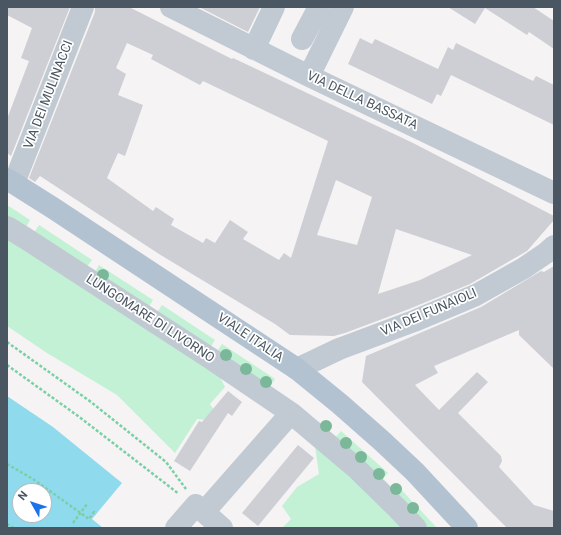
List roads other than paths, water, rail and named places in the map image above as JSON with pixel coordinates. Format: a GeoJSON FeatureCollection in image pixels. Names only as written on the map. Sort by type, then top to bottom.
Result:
{"type":"FeatureCollection","features":[{"type":"Feature","properties":{"kind":"main road","name":"VIALE ITALIA"},"geometry":{"type":"LineString","coordinates":[[10,181],[297,369],[382,441],[415,472],[467,528]]}},
{"type":"Feature","properties":{"kind":"street","name":"VIA DEI MULINACCI"},"geometry":{"type":"LineString","coordinates":[[10,181],[83,7]]}},
{"type":"Feature","properties":{"kind":"street","name":"VIA DELLA BASSATA"},"geometry":{"type":"LineString","coordinates":[[171,7],[309,76],[554,193]]}},
{"type":"Feature","properties":{"kind":"street"},"geometry":{"type":"LineString","coordinates":[[254,49],[274,7]]}},
{"type":"Feature","properties":{"kind":"street"},"geometry":{"type":"LineString","coordinates":[[302,39],[319,7]]}},
{"type":"Feature","properties":{"kind":"street"},"geometry":{"type":"LineString","coordinates":[[309,76],[343,7]]}},
{"type":"Feature","properties":{"kind":"street","name":"LUNGOMARE DI LIVORNO"},"geometry":{"type":"LineString","coordinates":[[7,227],[210,358],[291,413],[366,478],[416,528]]}},
{"type":"Feature","properties":{"kind":"street","name":"VIA DEI FUNAIOLI"},"geometry":{"type":"LineString","coordinates":[[297,369],[339,349],[414,321],[476,295],[524,268],[554,246]]}},
{"type":"Feature","properties":{"kind":"street"},"geometry":{"type":"LineString","coordinates":[[176,528],[196,505],[291,413]]}},
{"type":"Feature","properties":{"kind":"street"},"geometry":{"type":"LineString","coordinates":[[196,505],[222,528]]}},
{"type":"Feature","properties":{"kind":"water"},"geometry":{"type":"Polygon","coordinates":[[[7,396],[53,427],[122,483],[92,519],[103,528],[7,528],[7,396]]]}}]}
